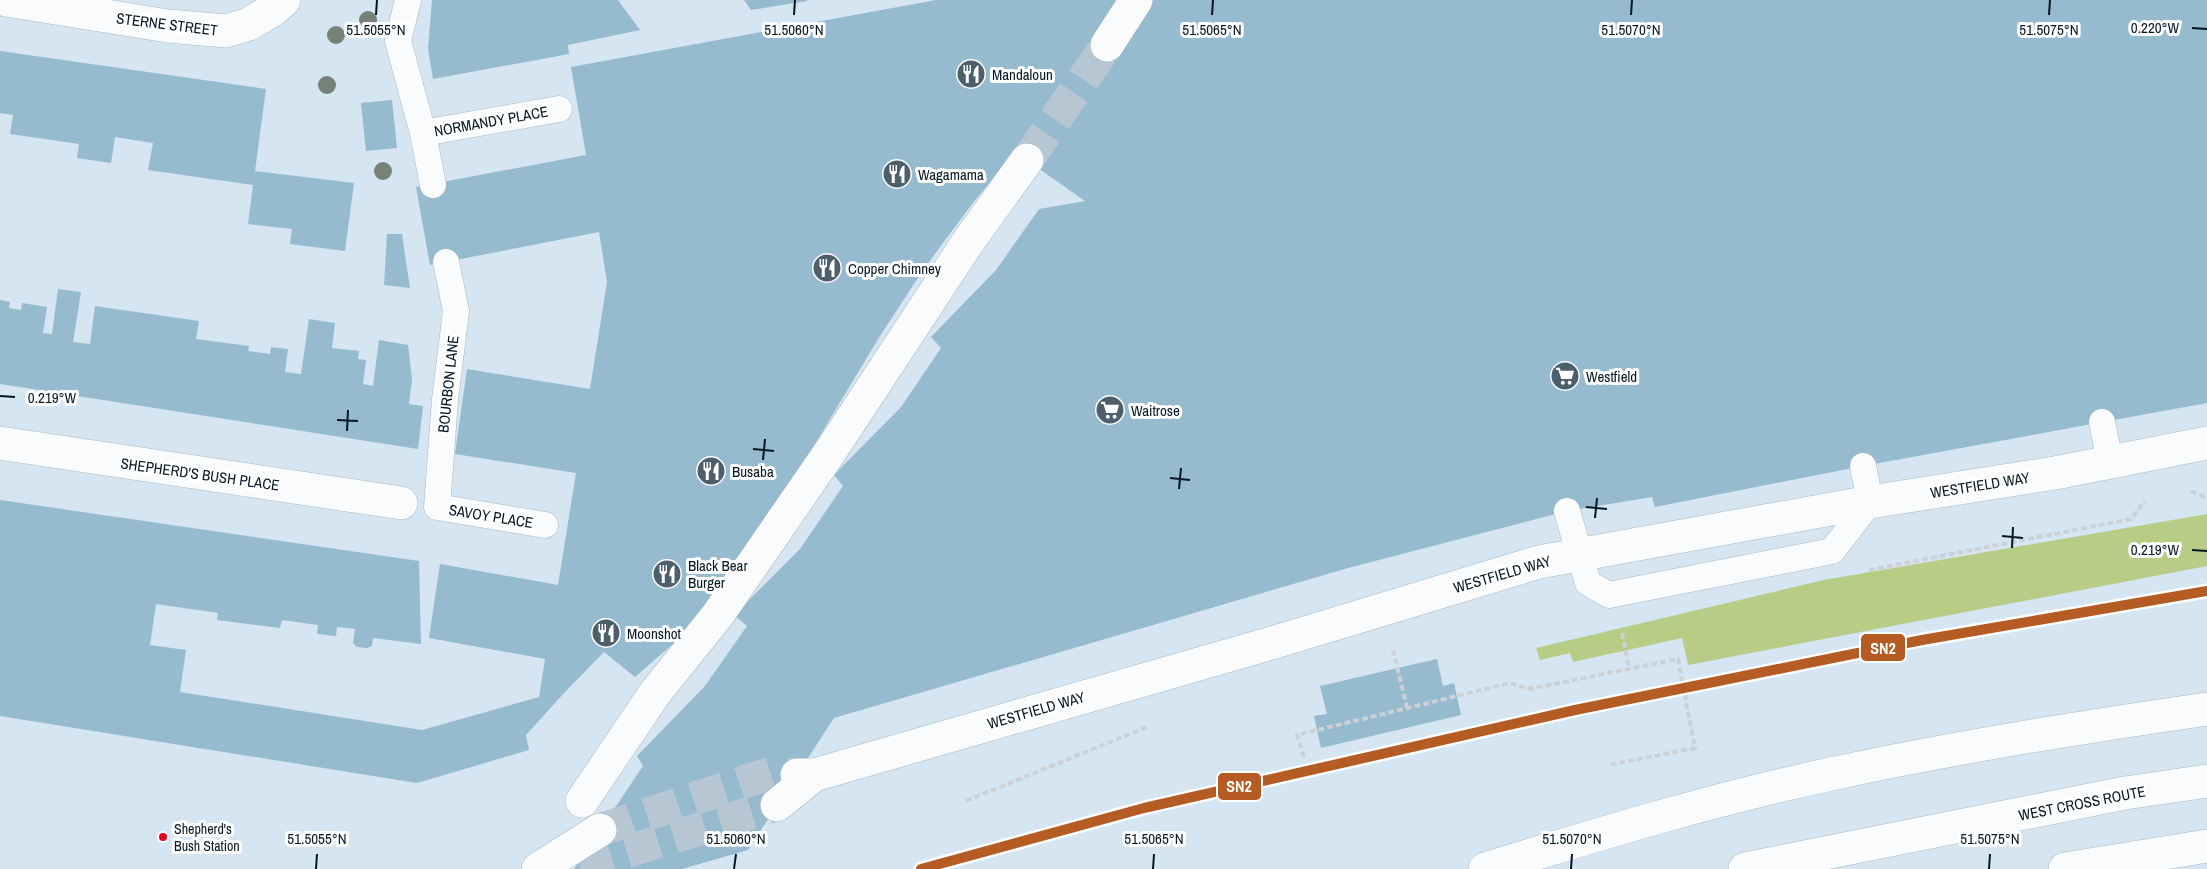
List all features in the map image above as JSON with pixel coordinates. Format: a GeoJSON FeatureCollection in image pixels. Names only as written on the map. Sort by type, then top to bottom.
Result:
{"type":"FeatureCollection","features":[{"type":"Feature","properties":{"kind":"main road","name":"STERNE STREET"},"geometry":{"type":"LineString","coordinates":[[6,0],[168,26],[226,31],[249,24],[284,0]]}},
{"type":"Feature","properties":{"kind":"main road"},"geometry":{"type":"LineString","coordinates":[[1107,45],[1136,0]]}},
{"type":"Feature","properties":{"kind":"main road"},"geometry":{"type":"LineString","coordinates":[[582,801],[655,693],[724,606],[832,449],[968,242],[1028,160]]}},
{"type":"Feature","properties":{"kind":"main road","name":"SHEPHERD'S BUSH PLACE"},"geometry":{"type":"LineString","coordinates":[[0,443],[401,503]]}},
{"type":"Feature","properties":{"kind":"main road","name":"WESTFIELD WAY"},"geometry":{"type":"LineString","coordinates":[[777,805],[805,775],[1539,562],[2207,443]]}},
{"type":"Feature","properties":{"kind":"main road"},"geometry":{"type":"LineString","coordinates":[[1485,869],[1658,816],[1830,774],[2066,729],[2207,709]]}},
{"type":"Feature","properties":{"kind":"main road","name":"WEST CROSS ROUTE"},"geometry":{"type":"LineString","coordinates":[[1745,869],[2125,794],[2207,781]]}},
{"type":"Feature","properties":{"kind":"main road"},"geometry":{"type":"LineString","coordinates":[[539,868],[600,830]]}},
{"type":"Feature","properties":{"kind":"main road"},"geometry":{"type":"LineString","coordinates":[[2065,869],[2207,846]]}},
{"type":"Feature","properties":{"kind":"main road"},"geometry":{"type":"LineString","coordinates":[[539,868],[579,862]]}},
{"type":"Feature","properties":{"kind":"lane"},"geometry":{"type":"LineString","coordinates":[[408,0],[398,41],[423,133],[434,185]]}},
{"type":"Feature","properties":{"kind":"lane","name":"NORMANDY PLACE"},"geometry":{"type":"LineString","coordinates":[[423,133],[559,109]]}},
{"type":"Feature","properties":{"kind":"lane","name":"BOURBON LANE"},"geometry":{"type":"LineString","coordinates":[[437,507],[445,400],[456,311],[447,262]]}},
{"type":"Feature","properties":{"kind":"lane"},"geometry":{"type":"LineString","coordinates":[[2102,422],[2110,462]]}},
{"type":"Feature","properties":{"kind":"lane"},"geometry":{"type":"LineString","coordinates":[[1567,511],[1588,583],[1609,595],[1832,551],[1870,502],[1863,466]]}},
{"type":"Feature","properties":{"kind":"lane","name":"SAVOY PLACE"},"geometry":{"type":"LineString","coordinates":[[437,507],[545,525]]}},
{"type":"Feature","properties":{"kind":"path"},"geometry":{"type":"LineString","coordinates":[[2182,491],[2191,491],[2207,498]]}},
{"type":"Feature","properties":{"kind":"path"},"geometry":{"type":"LineString","coordinates":[[1862,571],[2131,519],[2149,495]]}},
{"type":"Feature","properties":{"kind":"path"},"geometry":{"type":"LineString","coordinates":[[1620,627],[1629,669]]}},
{"type":"Feature","properties":{"kind":"path"},"geometry":{"type":"LineString","coordinates":[[1393,649],[1407,708]]}},
{"type":"Feature","properties":{"kind":"path"},"geometry":{"type":"LineString","coordinates":[[1304,757],[1297,735],[1510,683],[1529,689],[1678,659],[1695,748],[1608,765]]}},
{"type":"Feature","properties":{"kind":"path"},"geometry":{"type":"LineString","coordinates":[[966,801],[1151,726]]}},
{"type":"Feature","properties":{"kind":"green space"},"geometry":{"type":"Polygon","coordinates":[[[2207,514],[2207,566],[1688,665],[1682,638],[1573,662],[1570,653],[1540,660],[1536,648],[1824,580],[2207,514]]]}},
{"type":"Feature","properties":{"kind":"building"},"geometry":{"type":"Polygon","coordinates":[[[432,0],[618,0],[640,30],[568,45],[569,54],[433,79],[428,48],[432,0]]]}},
{"type":"Feature","properties":{"kind":"building"},"geometry":{"type":"Polygon","coordinates":[[[744,0],[807,0],[807,1],[751,10],[744,0]]]}},
{"type":"Feature","properties":{"kind":"building","name":"Westfield"},"geometry":{"type":"Polygon","coordinates":[[[936,0],[2207,0],[2207,403],[1655,507],[1652,497],[1567,511],[1348,568],[834,718],[748,850],[682,869],[574,869],[643,766],[637,756],[705,686],[747,626],[734,615],[800,549],[843,486],[834,475],[901,407],[941,348],[931,337],[996,270],[1039,209],[1085,201],[1015,152],[972,204],[923,270],[880,336],[760,535],[675,642],[635,677],[604,652],[526,735],[529,750],[417,783],[0,716],[0,500],[419,561],[421,644],[373,638],[372,646],[357,647],[353,643],[355,629],[337,627],[336,636],[317,634],[318,625],[282,620],[280,628],[217,620],[218,613],[156,604],[150,645],[186,650],[180,692],[422,730],[539,697],[545,659],[429,638],[440,564],[558,585],[576,473],[455,454],[467,369],[590,389],[607,282],[599,232],[430,265],[416,187],[586,155],[571,67],[936,0]]]}},
{"type":"Feature","properties":{"kind":"building"},"geometry":{"type":"Polygon","coordinates":[[[0,51],[266,89],[255,171],[354,183],[345,251],[290,244],[292,229],[248,224],[253,185],[148,170],[153,143],[115,137],[111,163],[77,158],[79,144],[10,134],[13,115],[0,113],[0,51]]]}},
{"type":"Feature","properties":{"kind":"building"},"geometry":{"type":"Polygon","coordinates":[[[392,100],[397,148],[366,151],[361,103],[392,100]]]}},
{"type":"Feature","properties":{"kind":"building"},"geometry":{"type":"Polygon","coordinates":[[[387,234],[402,234],[410,288],[384,285],[387,234]]]}},
{"type":"Feature","properties":{"kind":"building"},"geometry":{"type":"Polygon","coordinates":[[[58,289],[81,292],[73,342],[90,344],[95,306],[199,321],[196,339],[249,346],[248,351],[270,354],[271,347],[288,349],[285,372],[301,374],[309,319],[335,323],[332,348],[359,351],[358,359],[366,360],[363,384],[373,386],[379,340],[408,345],[412,379],[409,404],[423,406],[418,449],[0,384],[0,300],[10,302],[9,308],[21,310],[22,303],[47,307],[43,333],[52,334],[58,289]]]}},
{"type":"Feature","properties":{"kind":"building"},"geometry":{"type":"Polygon","coordinates":[[[1437,659],[1443,686],[1454,683],[1461,715],[1321,748],[1314,716],[1327,714],[1320,686],[1437,659]]]}},
{"type":"Feature","properties":{"kind":"tunnel"},"geometry":{"type":"LineString","coordinates":[[1027,160],[1107,45]]}},
{"type":"Feature","properties":{"kind":"tunnel"},"geometry":{"type":"LineString","coordinates":[[600,830],[771,773],[797,775]]}},
{"type":"Feature","properties":{"kind":"tunnel"},"geometry":{"type":"LineString","coordinates":[[579,862],[603,859],[777,805]]}},
{"type":"Feature","properties":{"kind":"transit line","name":"SN2"},"geometry":{"type":"LineString","coordinates":[[921,869],[1144,808],[1575,710],[1922,640],[2207,591]]}},
{"type":"Feature","properties":{"kind":"place","name":"Mandaloun"},"geometry":{"type":"Point","coordinates":[971,74]}},
{"type":"Feature","properties":{"kind":"place","name":"Wagamama"},"geometry":{"type":"Point","coordinates":[897,174]}},
{"type":"Feature","properties":{"kind":"place","name":"Copper Chimney"},"geometry":{"type":"Point","coordinates":[827,268]}},
{"type":"Feature","properties":{"kind":"place","name":"Westfield"},"geometry":{"type":"Point","coordinates":[1565,376]}},
{"type":"Feature","properties":{"kind":"place","name":"Waitrose"},"geometry":{"type":"Point","coordinates":[1110,410]}},
{"type":"Feature","properties":{"kind":"place","name":"Busaba"},"geometry":{"type":"Point","coordinates":[711,471]}},
{"type":"Feature","properties":{"kind":"place","name":"Black Bear Burger"},"geometry":{"type":"Point","coordinates":[667,574]}},
{"type":"Feature","properties":{"kind":"place","name":"Moonshot"},"geometry":{"type":"Point","coordinates":[606,633]}},
{"type":"Feature","properties":{"kind":"place","name":"Shepherd's Bush Station"},"geometry":{"type":"Point","coordinates":[163,837]}}]}
